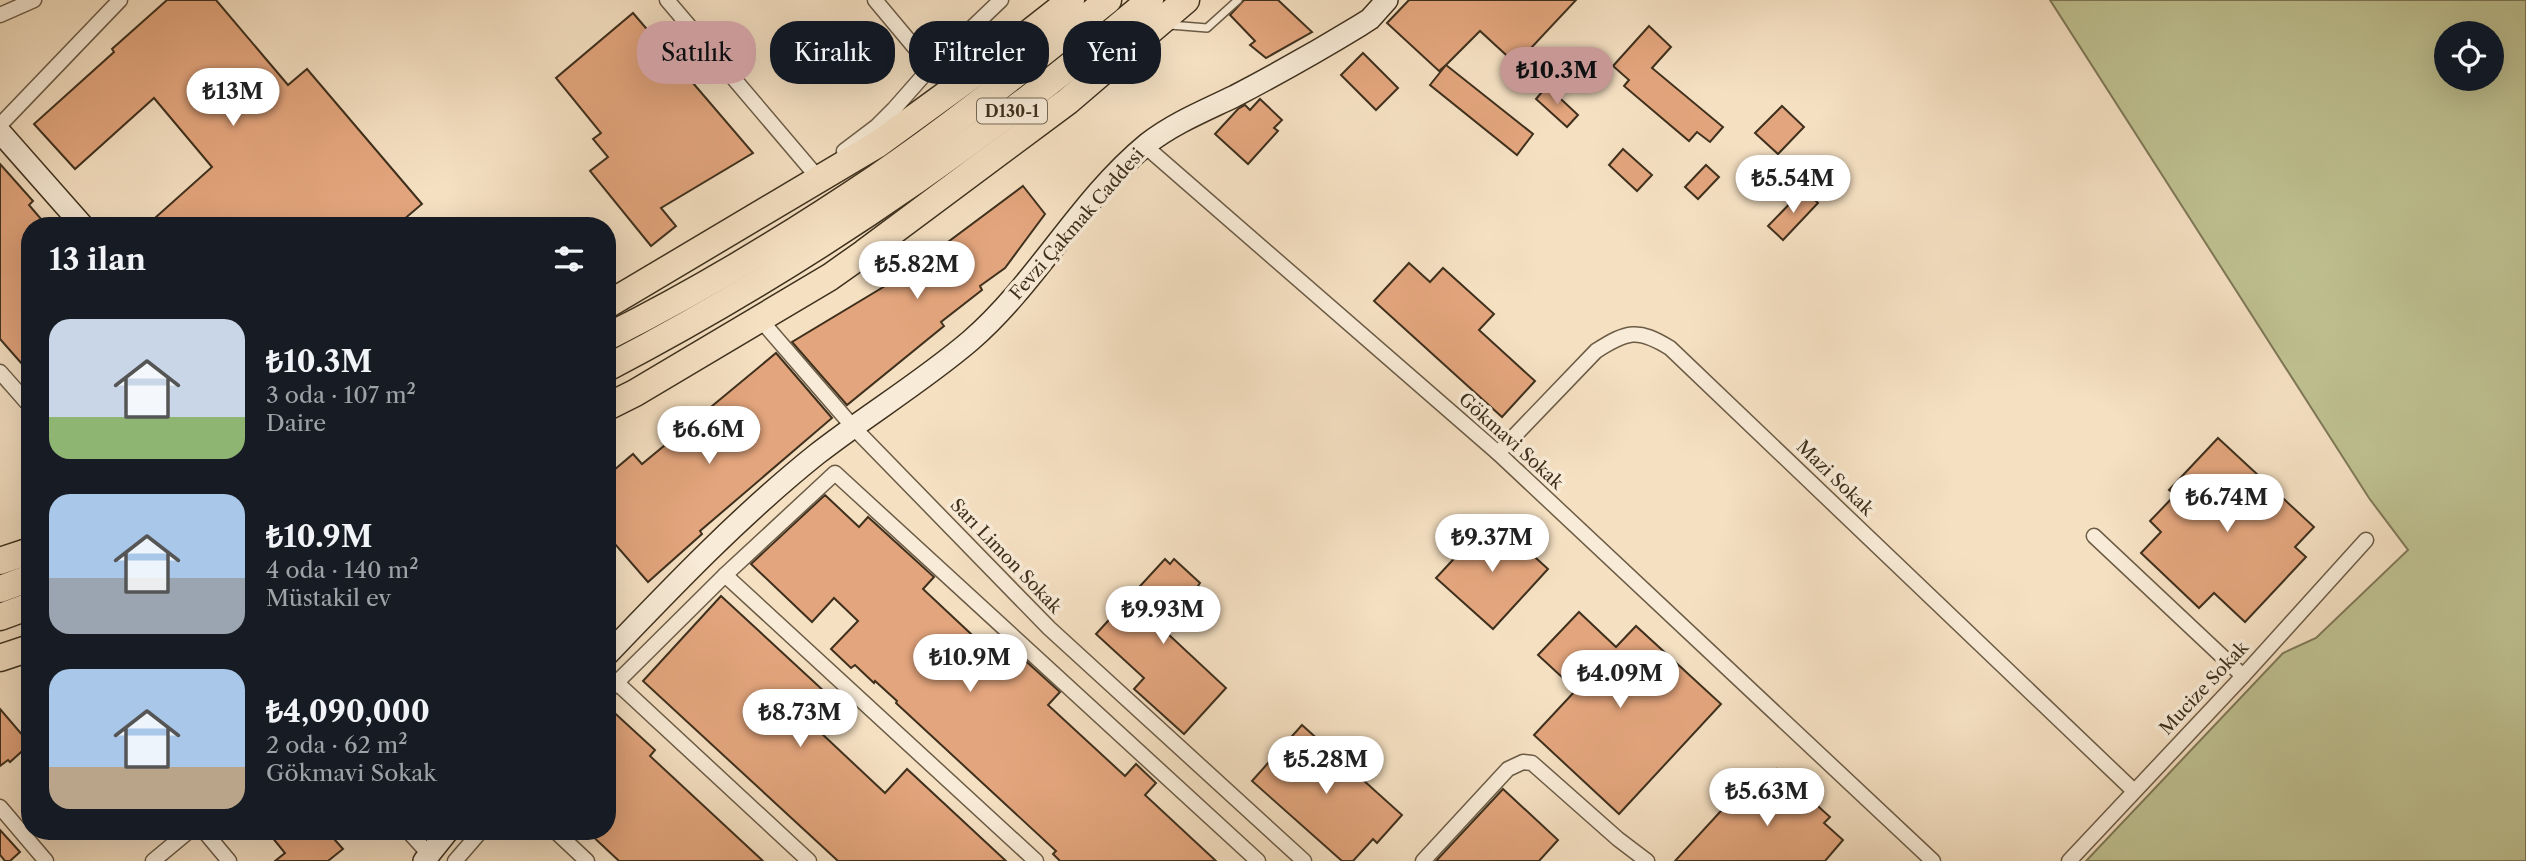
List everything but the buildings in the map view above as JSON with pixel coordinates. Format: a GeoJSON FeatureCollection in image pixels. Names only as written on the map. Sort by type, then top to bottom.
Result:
{"type":"FeatureCollection","features":[{"type":"Feature","properties":{"kind":"highway"},"geometry":{"type":"LineString","coordinates":[[616,300],[878,144],[1071,0]]}},
{"type":"Feature","properties":{"kind":"highway","name":"D130-1"},"geometry":{"type":"LineString","coordinates":[[616,363],[746,292],[859,204],[915,150],[1108,0]]}},
{"type":"Feature","properties":{"kind":"highway"},"geometry":{"type":"LineString","coordinates":[[616,402],[830,277],[956,187],[1068,101],[1154,12],[1186,0]]}},
{"type":"Feature","properties":{"kind":"highway","name":"D130-1"},"geometry":{"type":"LineString","coordinates":[[616,332],[859,204],[984,132],[1154,12]]}},
{"type":"Feature","properties":{"kind":"highway"},"geometry":{"type":"LineString","coordinates":[[0,561],[21,554]]}},
{"type":"Feature","properties":{"kind":"highway"},"geometry":{"type":"LineString","coordinates":[[0,589],[21,581]]}},
{"type":"Feature","properties":{"kind":"highway"},"geometry":{"type":"LineString","coordinates":[[0,617],[21,609]]}},
{"type":"Feature","properties":{"kind":"highway"},"geometry":{"type":"LineString","coordinates":[[0,658],[21,651]]}},
{"type":"Feature","properties":{"kind":"street"},"geometry":{"type":"LineString","coordinates":[[0,15],[34,0]]}},
{"type":"Feature","properties":{"kind":"street"},"geometry":{"type":"LineString","coordinates":[[0,125],[121,0]]}},
{"type":"Feature","properties":{"kind":"street"},"geometry":{"type":"LineString","coordinates":[[667,0],[814,173]]}},
{"type":"Feature","properties":{"kind":"street"},"geometry":{"type":"LineString","coordinates":[[875,0],[909,41]]}},
{"type":"Feature","properties":{"kind":"street"},"geometry":{"type":"LineString","coordinates":[[979,21],[1001,0]]}},
{"type":"Feature","properties":{"kind":"street","name":"Fevzi Çakmak Caddesi"},"geometry":{"type":"LineString","coordinates":[[616,646],[700,560],[776,488],[938,368],[975,337],[1027,281],[1114,176],[1145,146],[1176,124],[1235,96],[1359,26],[1370,19],[1387,0]]}},
{"type":"Feature","properties":{"kind":"street"},"geometry":{"type":"LineString","coordinates":[[735,229],[877,126],[916,84]]}},
{"type":"Feature","properties":{"kind":"street"},"geometry":{"type":"LineString","coordinates":[[0,132],[75,217]]}},
{"type":"Feature","properties":{"kind":"street","name":"Gökmavi Sokak"},"geometry":{"type":"LineString","coordinates":[[1145,146],[1498,453],[1933,861]]}},
{"type":"Feature","properties":{"kind":"street","name":"Sarı Limon Sokak"},"geometry":{"type":"LineString","coordinates":[[759,318],[854,428],[1049,628],[1304,861]]}},
{"type":"Feature","properties":{"kind":"street","name":"Mazi Sokak"},"geometry":{"type":"LineString","coordinates":[[1498,453],[1596,351],[1615,338],[1629,333],[1655,339],[1670,348],[1788,459],[2134,791]]}},
{"type":"Feature","properties":{"kind":"street"},"geometry":{"type":"LineString","coordinates":[[0,372],[21,396]]}},
{"type":"Feature","properties":{"kind":"street"},"geometry":{"type":"LineString","coordinates":[[616,683],[725,575],[835,472],[1258,861]]}},
{"type":"Feature","properties":{"kind":"street"},"geometry":{"type":"LineString","coordinates":[[2094,537],[2243,676]]}},
{"type":"Feature","properties":{"kind":"street","name":"Mucize Sokak"},"geometry":{"type":"LineString","coordinates":[[2069,861],[2366,540]]}},
{"type":"Feature","properties":{"kind":"street"},"geometry":{"type":"LineString","coordinates":[[725,575],[1036,861]]}},
{"type":"Feature","properties":{"kind":"street"},"geometry":{"type":"LineString","coordinates":[[616,691],[809,861]]}},
{"type":"Feature","properties":{"kind":"street"},"geometry":{"type":"LineString","coordinates":[[1423,861],[1508,769],[1523,762],[1532,763],[1545,773],[1618,839],[1647,861]]}},
{"type":"Feature","properties":{"kind":"street"},"geometry":{"type":"LineString","coordinates":[[0,807],[21,832]]}},
{"type":"Feature","properties":{"kind":"street"},"geometry":{"type":"LineString","coordinates":[[28,840],[46,861]]}},
{"type":"Feature","properties":{"kind":"street"},"geometry":{"type":"LineString","coordinates":[[153,861],[178,840]]}},
{"type":"Feature","properties":{"kind":"street"},"geometry":{"type":"LineString","coordinates":[[212,840],[229,861]]}},
{"type":"Feature","properties":{"kind":"street"},"geometry":{"type":"LineString","coordinates":[[414,840],[426,858],[441,840]]}},
{"type":"Feature","properties":{"kind":"street"},"geometry":{"type":"LineString","coordinates":[[455,861],[473,840]]}},
{"type":"Feature","properties":{"kind":"street"},"geometry":{"type":"LineString","coordinates":[[565,840],[587,861]]}},
{"type":"Feature","properties":{"kind":"lane"},"geometry":{"type":"LineString","coordinates":[[1154,12],[1208,28],[1238,0]]}},
{"type":"Feature","properties":{"kind":"green space"},"geometry":{"type":"Polygon","coordinates":[[[2050,0],[2526,0],[2526,861],[2086,861],[2283,653],[2316,638],[2408,550],[2369,498],[2050,0]]]}}]}
